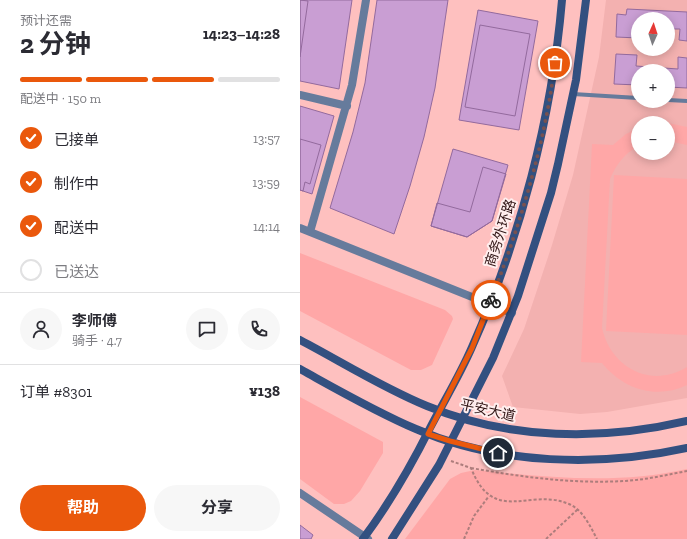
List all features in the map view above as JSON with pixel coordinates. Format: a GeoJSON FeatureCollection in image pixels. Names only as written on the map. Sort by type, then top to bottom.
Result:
{"type":"FeatureCollection","features":[{"type":"Feature","properties":{"kind":"street"},"geometry":{"type":"LineString","coordinates":[[310,232],[347,106],[366,0]]}},
{"type":"Feature","properties":{"kind":"street","name":"商务外环路"},"geometry":{"type":"LineString","coordinates":[[365,538],[418,454],[472,348],[490,304],[518,222],[536,159],[553,76],[562,0]]}},
{"type":"Feature","properties":{"kind":"street"},"geometry":{"type":"LineString","coordinates":[[392,539],[442,458],[493,358],[512,312],[551,193],[574,94],[586,0]]}},
{"type":"Feature","properties":{"kind":"street"},"geometry":{"type":"LineString","coordinates":[[300,95],[347,106]]}},
{"type":"Feature","properties":{"kind":"street"},"geometry":{"type":"LineString","coordinates":[[300,228],[512,312]]}},
{"type":"Feature","properties":{"kind":"street","name":"平安大道"},"geometry":{"type":"LineString","coordinates":[[300,340],[390,388],[440,410],[463,418],[515,430],[591,434],[627,432],[687,421]]}},
{"type":"Feature","properties":{"kind":"street"},"geometry":{"type":"LineString","coordinates":[[300,369],[378,411],[428,434],[511,456],[576,460],[629,458],[687,448]]}},
{"type":"Feature","properties":{"kind":"street"},"geometry":{"type":"LineString","coordinates":[[300,493],[365,538]]}},
{"type":"Feature","properties":{"kind":"lane"},"geometry":{"type":"LineString","coordinates":[[574,94],[631,98]]}},
{"type":"Feature","properties":{"kind":"lane"},"geometry":{"type":"LineString","coordinates":[[675,100],[687,101]]}},
{"type":"Feature","properties":{"kind":"path"},"geometry":{"type":"LineString","coordinates":[[442,458],[471,468],[524,477],[596,481],[624,481],[655,478],[687,471]]}},
{"type":"Feature","properties":{"kind":"path"},"geometry":{"type":"LineString","coordinates":[[471,468],[481,488],[489,496],[503,501],[517,502],[554,500],[570,504],[578,510],[589,523],[598,539]]}},
{"type":"Feature","properties":{"kind":"path"},"geometry":{"type":"LineString","coordinates":[[464,539],[474,516],[489,496]]}},
{"type":"Feature","properties":{"kind":"path"},"geometry":{"type":"LineString","coordinates":[[546,539],[578,510]]}},
{"type":"Feature","properties":{"kind":"shaded area"},"geometry":{"type":"Polygon","coordinates":[[[606,0],[687,0],[687,398],[607,412],[580,414],[513,407],[502,376],[524,329],[552,245],[573,175],[599,57],[606,0]]]}},
{"type":"Feature","properties":{"kind":"shaded area"},"geometry":{"type":"Polygon","coordinates":[[[675,124],[687,127],[687,145],[675,142],[675,124]]]}},
{"type":"Feature","properties":{"kind":"shaded area"},"geometry":{"type":"Polygon","coordinates":[[[631,132],[631,151],[621,160],[610,179],[602,328],[607,342],[614,354],[623,364],[634,371],[647,375],[660,376],[673,373],[687,367],[687,385],[664,392],[641,389],[630,385],[620,380],[602,363],[581,362],[592,144],[613,145],[631,132]]]}},
{"type":"Feature","properties":{"kind":"shaded area"},"geometry":{"type":"Polygon","coordinates":[[[614,175],[687,179],[687,335],[606,331],[614,175]]]}},
{"type":"Feature","properties":{"kind":"shaded area"},"geometry":{"type":"Polygon","coordinates":[[[300,253],[445,310],[452,316],[453,319],[432,365],[421,370],[411,370],[300,311],[300,253]]]}},
{"type":"Feature","properties":{"kind":"shaded area"},"geometry":{"type":"Polygon","coordinates":[[[300,397],[383,442],[383,453],[360,491],[351,501],[344,504],[334,504],[300,479],[300,397]]]}},
{"type":"Feature","properties":{"kind":"shaded area"},"geometry":{"type":"Polygon","coordinates":[[[687,469],[687,539],[405,539],[450,479],[461,473],[475,470],[555,477],[608,478],[661,474],[687,469]]]}},
{"type":"Feature","properties":{"kind":"building"},"geometry":{"type":"Polygon","coordinates":[[[300,0],[308,1],[300,57],[300,0]]]}},
{"type":"Feature","properties":{"kind":"building"},"geometry":{"type":"Polygon","coordinates":[[[300,0],[352,0],[339,89],[300,81],[300,0]]]}},
{"type":"Feature","properties":{"kind":"building"},"geometry":{"type":"Polygon","coordinates":[[[377,0],[448,0],[435,88],[424,137],[394,234],[330,208],[353,132],[365,83],[377,0]]]}},
{"type":"Feature","properties":{"kind":"building"},"geometry":{"type":"Polygon","coordinates":[[[627,9],[687,12],[687,41],[679,40],[680,29],[675,29],[675,12],[631,12],[631,38],[616,37],[617,14],[626,15],[627,9]]]}},
{"type":"Feature","properties":{"kind":"building"},"geometry":{"type":"Polygon","coordinates":[[[478,10],[538,21],[519,130],[459,120],[478,10]]]}},
{"type":"Feature","properties":{"kind":"building"},"geometry":{"type":"Polygon","coordinates":[[[480,25],[530,34],[515,116],[465,107],[480,25]]]}},
{"type":"Feature","properties":{"kind":"building"},"geometry":{"type":"Polygon","coordinates":[[[616,54],[637,56],[636,64],[631,64],[631,85],[614,84],[616,54]]]}},
{"type":"Feature","properties":{"kind":"building"},"geometry":{"type":"Polygon","coordinates":[[[678,57],[687,58],[687,88],[675,87],[675,69],[678,69],[678,57]]]}},
{"type":"Feature","properties":{"kind":"building"},"geometry":{"type":"Polygon","coordinates":[[[300,106],[334,116],[312,194],[300,190],[300,106]]]}},
{"type":"Feature","properties":{"kind":"building"},"geometry":{"type":"Polygon","coordinates":[[[300,139],[321,145],[310,184],[305,182],[303,191],[300,190],[300,139]]]}},
{"type":"Feature","properties":{"kind":"building"},"geometry":{"type":"Polygon","coordinates":[[[453,149],[508,165],[492,221],[467,237],[431,226],[453,149]]]}},
{"type":"Feature","properties":{"kind":"building"},"geometry":{"type":"Polygon","coordinates":[[[483,167],[506,174],[492,221],[467,237],[431,226],[437,203],[470,212],[483,167]]]}},
{"type":"Feature","properties":{"kind":"building"},"geometry":{"type":"Polygon","coordinates":[[[300,525],[313,535],[311,539],[300,539],[300,525]]]}},
{"type":"Feature","properties":{"kind":"way so far"},"geometry":{"type":"LineString","coordinates":[[491,300],[529,187],[546,112],[555,63]]}},
{"type":"Feature","properties":{"kind":"route"},"geometry":{"type":"LineString","coordinates":[[491,300],[472,348],[428,434],[498,453]]}}]}
